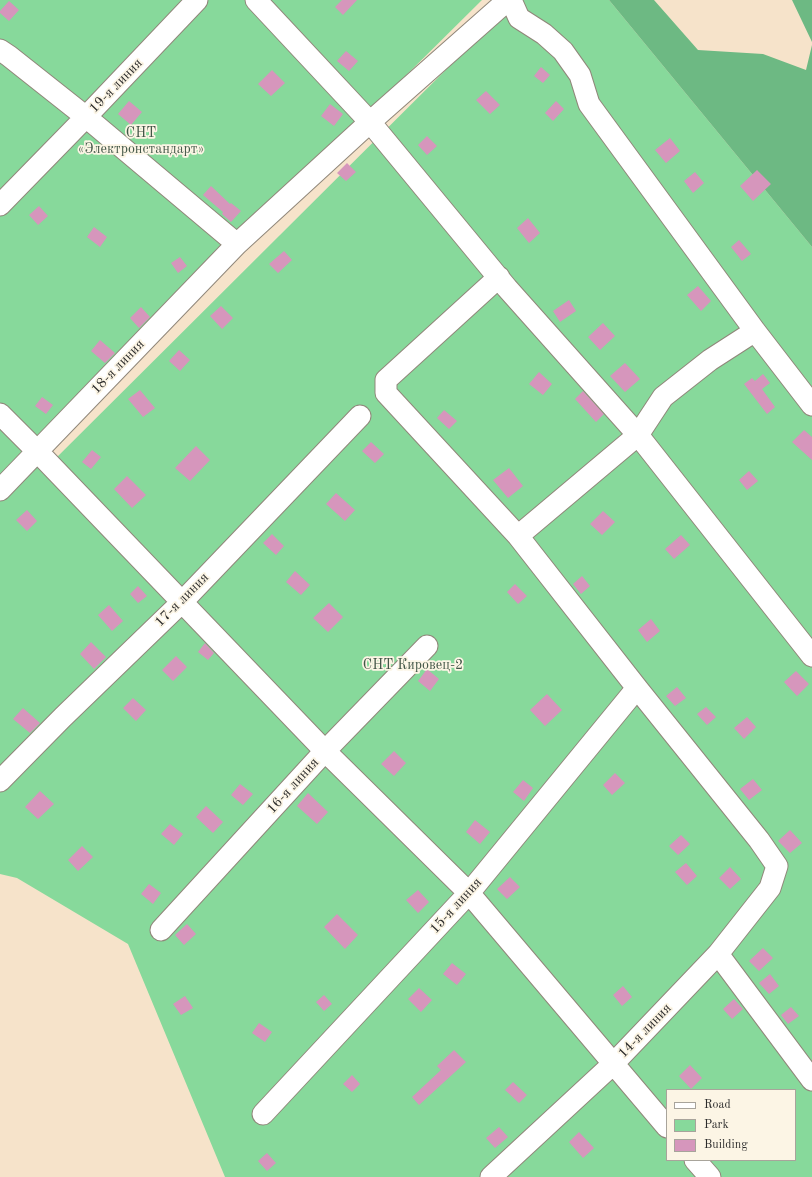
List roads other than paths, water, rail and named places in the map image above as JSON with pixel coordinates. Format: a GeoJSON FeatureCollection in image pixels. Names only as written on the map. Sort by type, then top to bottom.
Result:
{"type":"FeatureCollection","features":[{"type":"Feature","properties":{"kind":"street","name":"19-я линия"},"geometry":{"type":"LineString","coordinates":[[0,205],[198,0]]}},
{"type":"Feature","properties":{"kind":"street"},"geometry":{"type":"LineString","coordinates":[[256,0],[370,122],[499,277],[638,435],[812,656]]}},
{"type":"Feature","properties":{"kind":"street"},"geometry":{"type":"LineString","coordinates":[[510,0],[519,18],[544,34],[563,51],[580,76],[588,104],[755,331],[812,405]]}},
{"type":"Feature","properties":{"kind":"street","name":"18-я линия"},"geometry":{"type":"LineString","coordinates":[[0,490],[237,244],[370,122],[510,0]]}},
{"type":"Feature","properties":{"kind":"street"},"geometry":{"type":"LineString","coordinates":[[0,50],[10,56],[86,117],[237,244]]}},
{"type":"Feature","properties":{"kind":"street"},"geometry":{"type":"LineString","coordinates":[[499,277],[386,380],[386,393],[518,536],[637,688]]}},
{"type":"Feature","properties":{"kind":"street"},"geometry":{"type":"LineString","coordinates":[[518,536],[638,435],[663,397],[710,360],[755,331]]}},
{"type":"Feature","properties":{"kind":"street"},"geometry":{"type":"LineString","coordinates":[[0,414],[37,450],[325,751],[469,893],[666,1126]]}},
{"type":"Feature","properties":{"kind":"street","name":"17-я линия"},"geometry":{"type":"LineString","coordinates":[[0,781],[63,717],[182,602],[360,416]]}},
{"type":"Feature","properties":{"kind":"street","name":"16-я линия"},"geometry":{"type":"LineString","coordinates":[[161,930],[325,751],[427,646]]}},
{"type":"Feature","properties":{"kind":"street","name":"14-я линия"},"geometry":{"type":"LineString","coordinates":[[491,1177],[613,1064],[718,954],[770,888],[778,866],[759,840],[637,688]]}},
{"type":"Feature","properties":{"kind":"street","name":"15-я линия"},"geometry":{"type":"LineString","coordinates":[[263,1114],[469,893],[637,688]]}},
{"type":"Feature","properties":{"kind":"street"},"geometry":{"type":"LineString","coordinates":[[718,954],[812,1080]]}},
{"type":"Feature","properties":{"kind":"street"},"geometry":{"type":"LineString","coordinates":[[696,1161],[710,1177]]}},
{"type":"Feature","properties":{"kind":"park label","name":"СНТ «Электронстандарт»"},"geometry":{"type":"Point","coordinates":[141,142]}},
{"type":"Feature","properties":{"kind":"park label","name":"СНТ Кировец-2"},"geometry":{"type":"Point","coordinates":[413,665]}}]}
